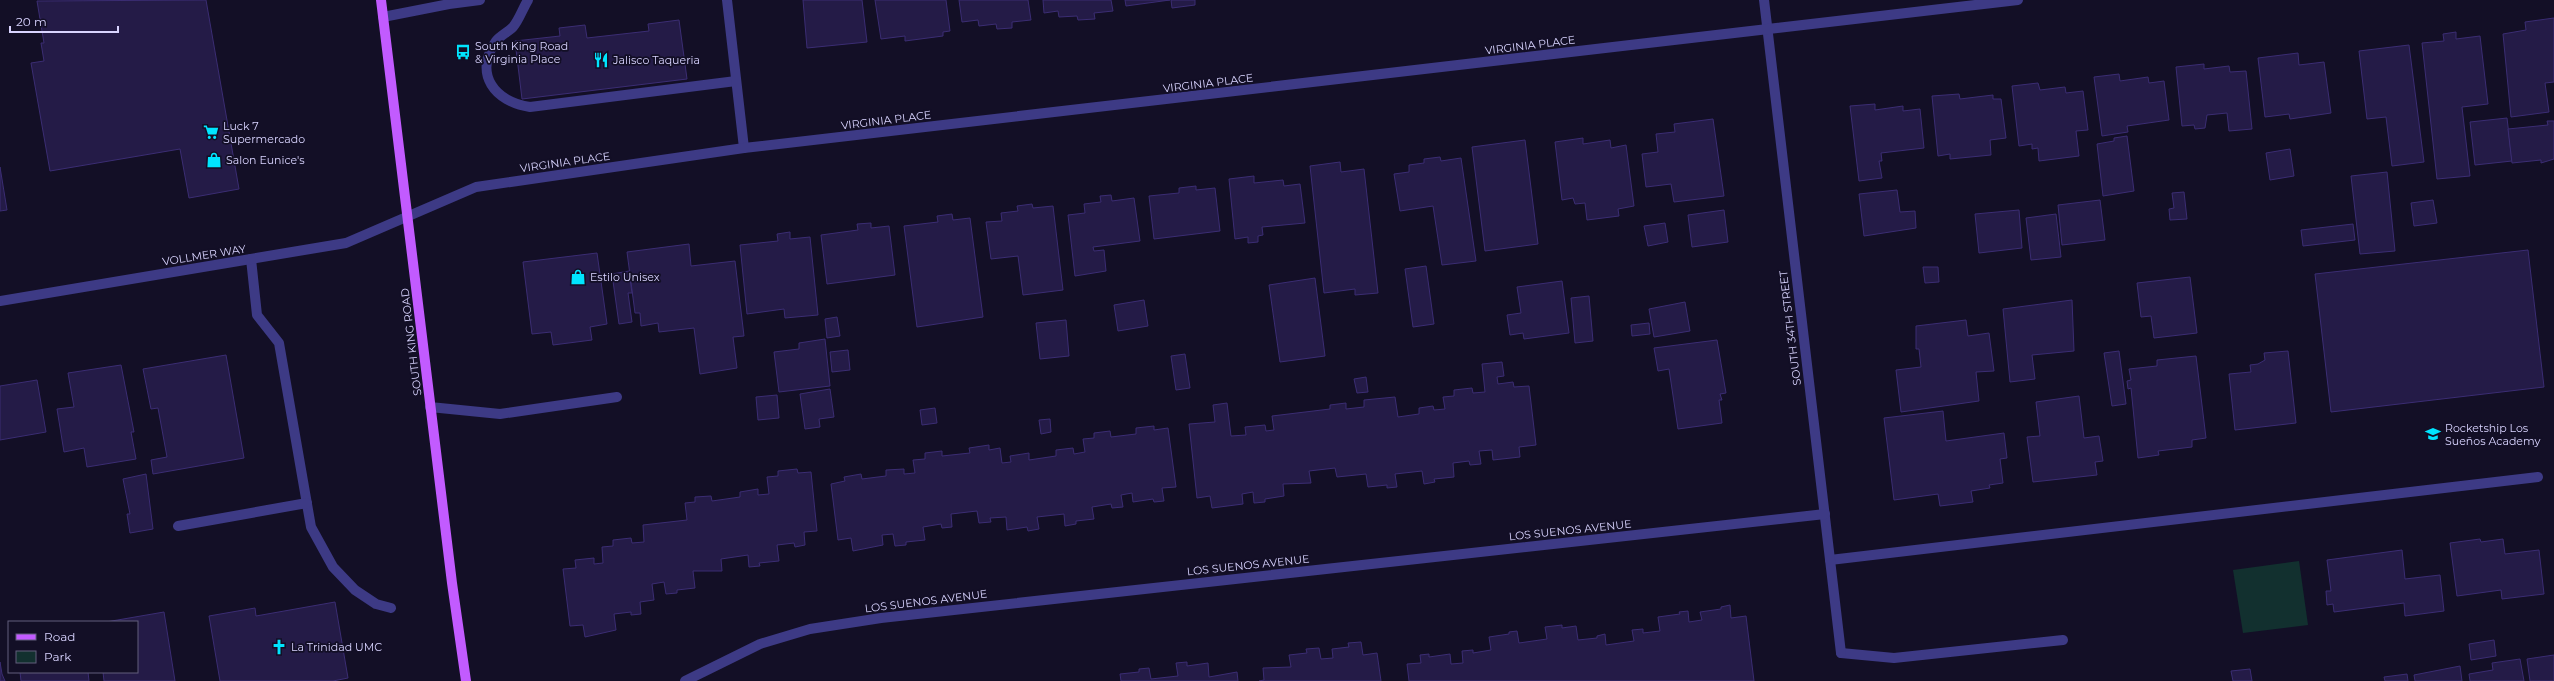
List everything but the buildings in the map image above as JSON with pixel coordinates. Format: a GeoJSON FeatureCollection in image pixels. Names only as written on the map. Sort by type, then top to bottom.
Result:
{"type":"FeatureCollection","features":[{"type":"Feature","properties":{"kind":"main road","name":"SOUTH KING ROAD"},"geometry":{"type":"LineString","coordinates":[[380,0],[430,407],[466,681]]}},
{"type":"Feature","properties":{"kind":"street"},"geometry":{"type":"LineString","coordinates":[[383,18],[448,4],[480,0]]}},
{"type":"Feature","properties":{"kind":"street"},"geometry":{"type":"LineString","coordinates":[[528,0],[514,26],[496,41],[487,66],[494,90],[503,100],[515,105],[530,107],[736,81]]}},
{"type":"Feature","properties":{"kind":"street"},"geometry":{"type":"LineString","coordinates":[[727,0],[744,148]]}},
{"type":"Feature","properties":{"kind":"street","name":"SOUTH 34TH STREET"},"geometry":{"type":"LineString","coordinates":[[1764,0],[1766,30],[1841,653],[1894,658],[2063,640]]}},
{"type":"Feature","properties":{"kind":"street","name":"VIRGINIA PLACE"},"geometry":{"type":"LineString","coordinates":[[407,216],[476,187],[744,148],[2018,0]]}},
{"type":"Feature","properties":{"kind":"street","name":"VOLLMER WAY"},"geometry":{"type":"LineString","coordinates":[[0,301],[346,244],[407,216]]}},
{"type":"Feature","properties":{"kind":"street"},"geometry":{"type":"LineString","coordinates":[[251,259],[257,315],[279,343],[312,527],[333,567],[354,590],[376,604],[391,608]]}},
{"type":"Feature","properties":{"kind":"street"},"geometry":{"type":"LineString","coordinates":[[430,407],[500,414],[618,397]]}},
{"type":"Feature","properties":{"kind":"street"},"geometry":{"type":"LineString","coordinates":[[1830,560],[2538,477]]}},
{"type":"Feature","properties":{"kind":"street"},"geometry":{"type":"LineString","coordinates":[[178,526],[307,504]]}},
{"type":"Feature","properties":{"kind":"street","name":"LOS SUENOS AVENUE"},"geometry":{"type":"LineString","coordinates":[[685,681],[760,644],[810,630],[881,618],[1825,514]]}},
{"type":"Feature","properties":{"kind":"green space"},"geometry":{"type":"Polygon","coordinates":[[[2299,561],[2308,625],[2243,633],[2233,570],[2299,561]]]}},
{"type":"Feature","properties":{"kind":"place","name":"South King Road & Virginia Place"},"geometry":{"type":"Point","coordinates":[463,52]}},
{"type":"Feature","properties":{"kind":"place","name":"Jalisco Taqueria"},"geometry":{"type":"Point","coordinates":[601,60]}},
{"type":"Feature","properties":{"kind":"place","name":"Luck 7 Supermercado"},"geometry":{"type":"Point","coordinates":[211,132]}},
{"type":"Feature","properties":{"kind":"place","name":"Salon Eunice's"},"geometry":{"type":"Point","coordinates":[214,160]}},
{"type":"Feature","properties":{"kind":"place","name":"Estilo Unisex"},"geometry":{"type":"Point","coordinates":[578,277]}},
{"type":"Feature","properties":{"kind":"place","name":"Rocketship Los Sueños Academy"},"geometry":{"type":"Point","coordinates":[2433,434]}},
{"type":"Feature","properties":{"kind":"place","name":"La Trinidad UMC"},"geometry":{"type":"Point","coordinates":[279,647]}}]}
